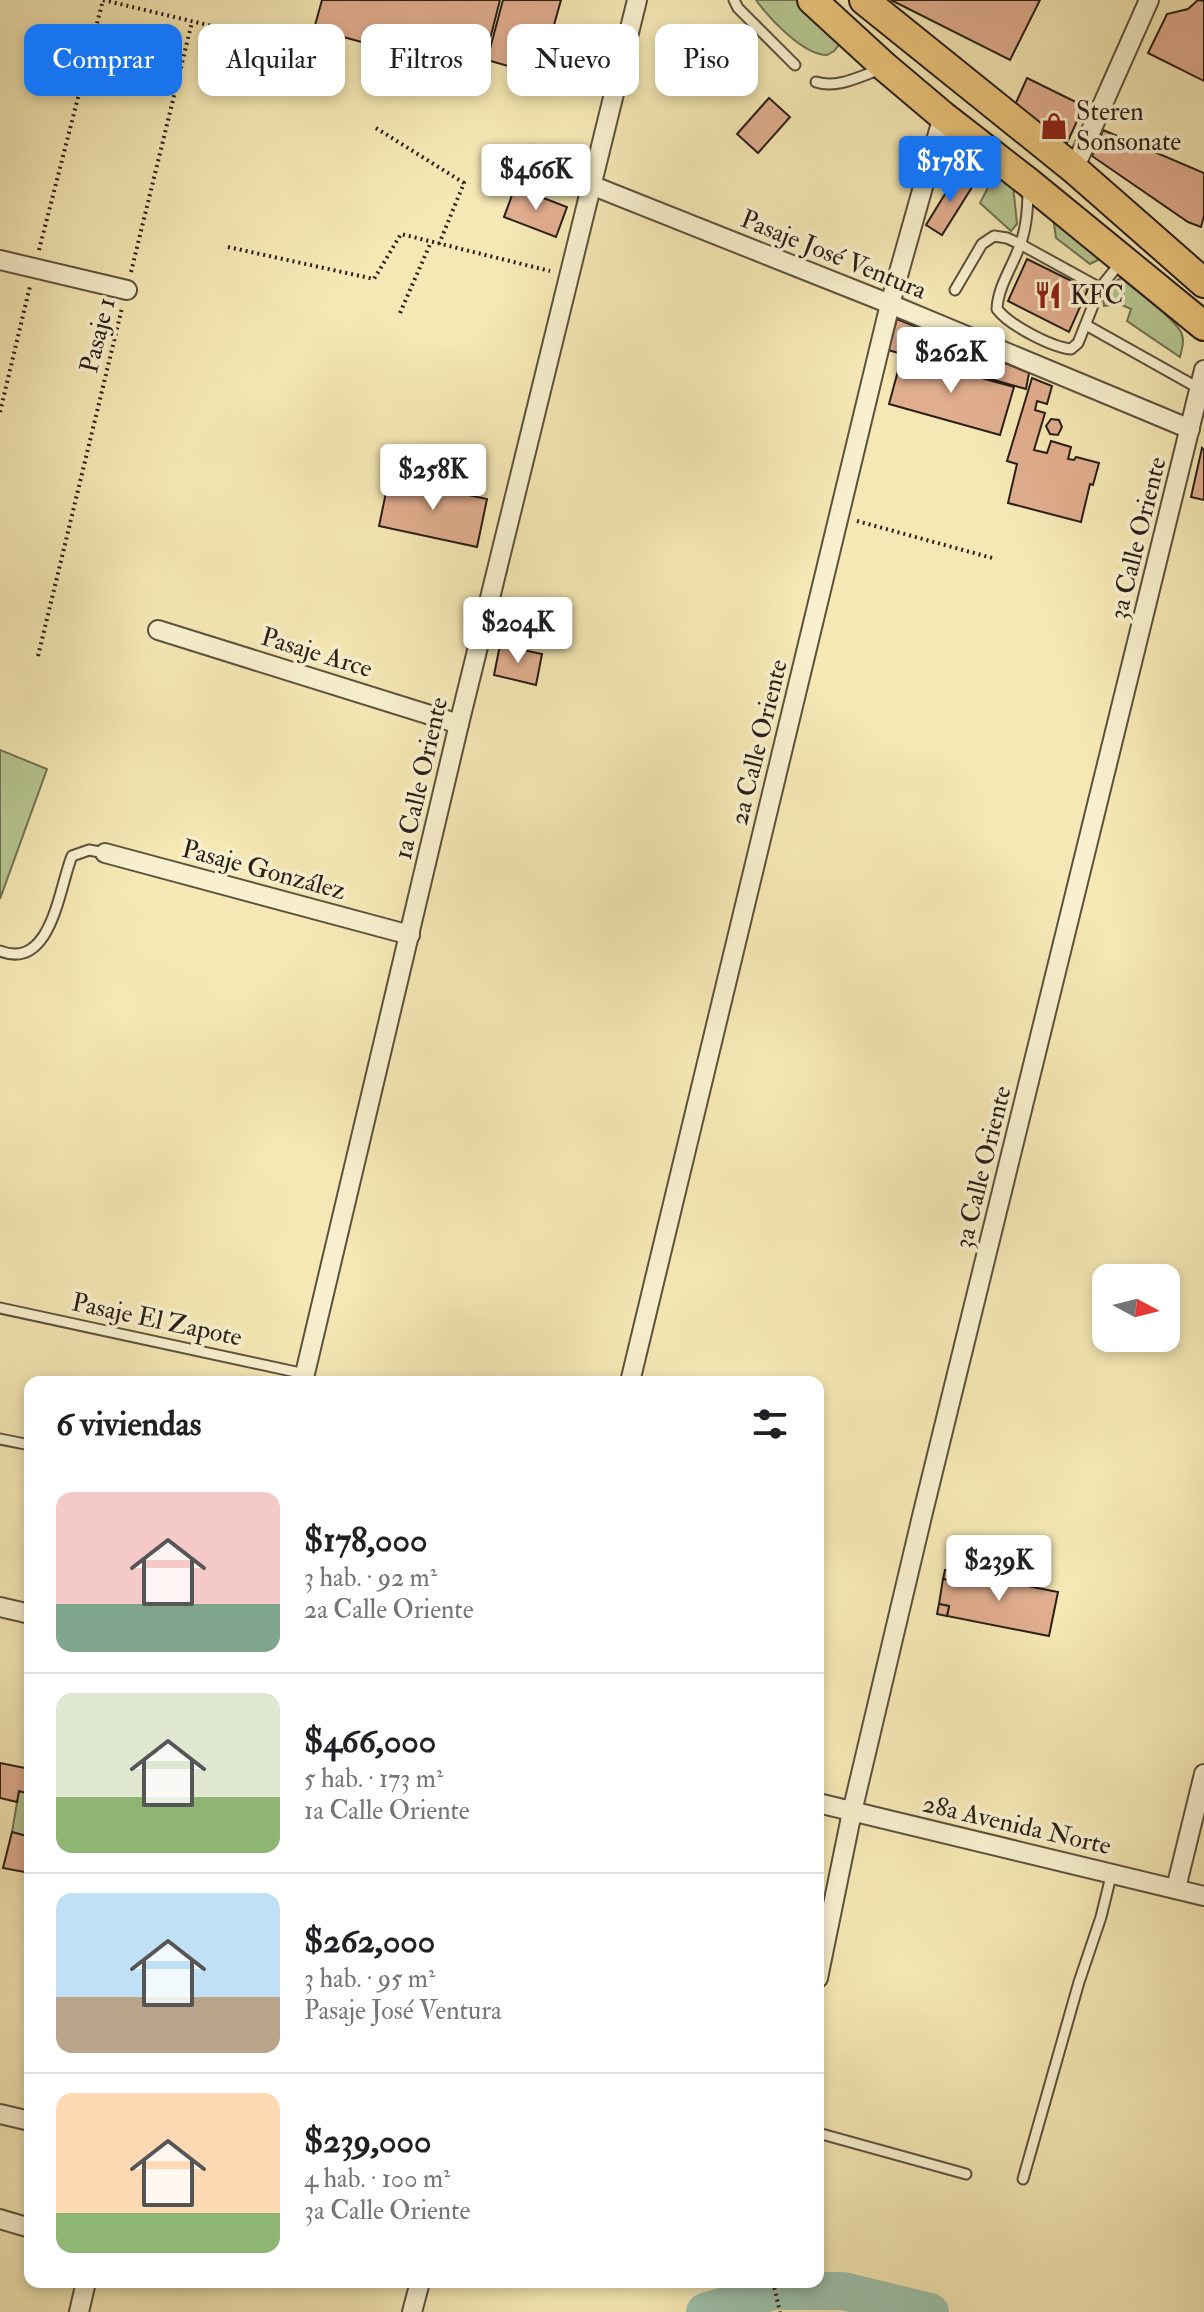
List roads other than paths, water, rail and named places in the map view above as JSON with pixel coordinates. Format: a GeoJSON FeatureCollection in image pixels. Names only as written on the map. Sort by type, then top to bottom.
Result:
{"type":"FeatureCollection","features":[{"type":"Feature","properties":{"kind":"main road"},"geometry":{"type":"LineString","coordinates":[[812,0],[943,116],[1204,326]]}},
{"type":"Feature","properties":{"kind":"main road"},"geometry":{"type":"LineString","coordinates":[[864,0],[1074,169],[1204,283]]}},
{"type":"Feature","properties":{"kind":"street","name":"1a Calle Oriente"},"geometry":{"type":"LineString","coordinates":[[304,1376],[459,724],[637,0]]}},
{"type":"Feature","properties":{"kind":"street"},"geometry":{"type":"LineString","coordinates":[[1074,169],[1149,0]]}},
{"type":"Feature","properties":{"kind":"street","name":"2a Calle Oriente"},"geometry":{"type":"LineString","coordinates":[[631,1376],[890,304],[943,116]]}},
{"type":"Feature","properties":{"kind":"street","name":"Pasaje José Ventura"},"geometry":{"type":"LineString","coordinates":[[591,185],[890,304],[1190,429]]}},
{"type":"Feature","properties":{"kind":"street"},"geometry":{"type":"LineString","coordinates":[[0,260],[127,290]]}},
{"type":"Feature","properties":{"kind":"street","name":"3a Calle Oriente"},"geometry":{"type":"LineString","coordinates":[[824,1949],[852,1812],[927,1497],[1204,370]]}},
{"type":"Feature","properties":{"kind":"street","name":"Pasaje Arce"},"geometry":{"type":"LineString","coordinates":[[158,630],[459,724]]}},
{"type":"Feature","properties":{"kind":"street","name":"Pasaje González"},"geometry":{"type":"LineString","coordinates":[[105,853],[410,935]]}},
{"type":"Feature","properties":{"kind":"street"},"geometry":{"type":"LineString","coordinates":[[0,1607],[24,1613]]}},
{"type":"Feature","properties":{"kind":"street"},"geometry":{"type":"LineString","coordinates":[[1176,1888],[1204,1774]]}},
{"type":"Feature","properties":{"kind":"street","name":"28a Avenida Norte"},"geometry":{"type":"LineString","coordinates":[[824,1805],[1204,1896]]}},
{"type":"Feature","properties":{"kind":"street"},"geometry":{"type":"LineString","coordinates":[[0,2114],[24,2120]]}},
{"type":"Feature","properties":{"kind":"street"},"geometry":{"type":"LineString","coordinates":[[0,2219],[24,2226]]}},
{"type":"Feature","properties":{"kind":"street"},"geometry":{"type":"LineString","coordinates":[[79,2312],[85,2288]]}},
{"type":"Feature","properties":{"kind":"street"},"geometry":{"type":"LineString","coordinates":[[412,2312],[418,2288]]}},
{"type":"Feature","properties":{"kind":"lane"},"geometry":{"type":"LineString","coordinates":[[734,0],[738,8],[795,65]]}},
{"type":"Feature","properties":{"kind":"lane"},"geometry":{"type":"LineString","coordinates":[[816,82],[835,85],[885,67]]}},
{"type":"Feature","properties":{"kind":"lane"},"geometry":{"type":"LineString","coordinates":[[1028,182],[1028,210],[1020,244],[997,297],[997,309],[1003,318],[1060,348],[1071,349],[1078,343],[1100,288],[1122,260]]}},
{"type":"Feature","properties":{"kind":"lane"},"geometry":{"type":"LineString","coordinates":[[955,290],[982,244],[994,236],[1020,244],[1100,288]]}},
{"type":"Feature","properties":{"kind":"lane"},"geometry":{"type":"LineString","coordinates":[[1086,325],[1200,389]]}},
{"type":"Feature","properties":{"kind":"lane"},"geometry":{"type":"LineString","coordinates":[[0,951],[12,955],[27,951],[42,939],[53,918],[72,856],[89,850],[105,853]]}},
{"type":"Feature","properties":{"kind":"lane","name":"Pasaje El Zapote"},"geometry":{"type":"LineString","coordinates":[[0,1308],[295,1376]]}},
{"type":"Feature","properties":{"kind":"lane"},"geometry":{"type":"LineString","coordinates":[[0,1439],[24,1444]]}},
{"type":"Feature","properties":{"kind":"lane"},"geometry":{"type":"LineString","coordinates":[[1023,2179],[1112,1872]]}},
{"type":"Feature","properties":{"kind":"lane"},"geometry":{"type":"LineString","coordinates":[[824,2135],[966,2174]]}},
{"type":"Feature","properties":{"kind":"waterway"},"geometry":{"type":"LineString","coordinates":[[705,2312],[773,2291],[843,2291],[930,2312]]}},
{"type":"Feature","properties":{"kind":"place","name":"Steren Sonsonate"},"geometry":{"type":"Point","coordinates":[1054,126]}},
{"type":"Feature","properties":{"kind":"place","name":"KFC"},"geometry":{"type":"Point","coordinates":[1048,295]}}]}
